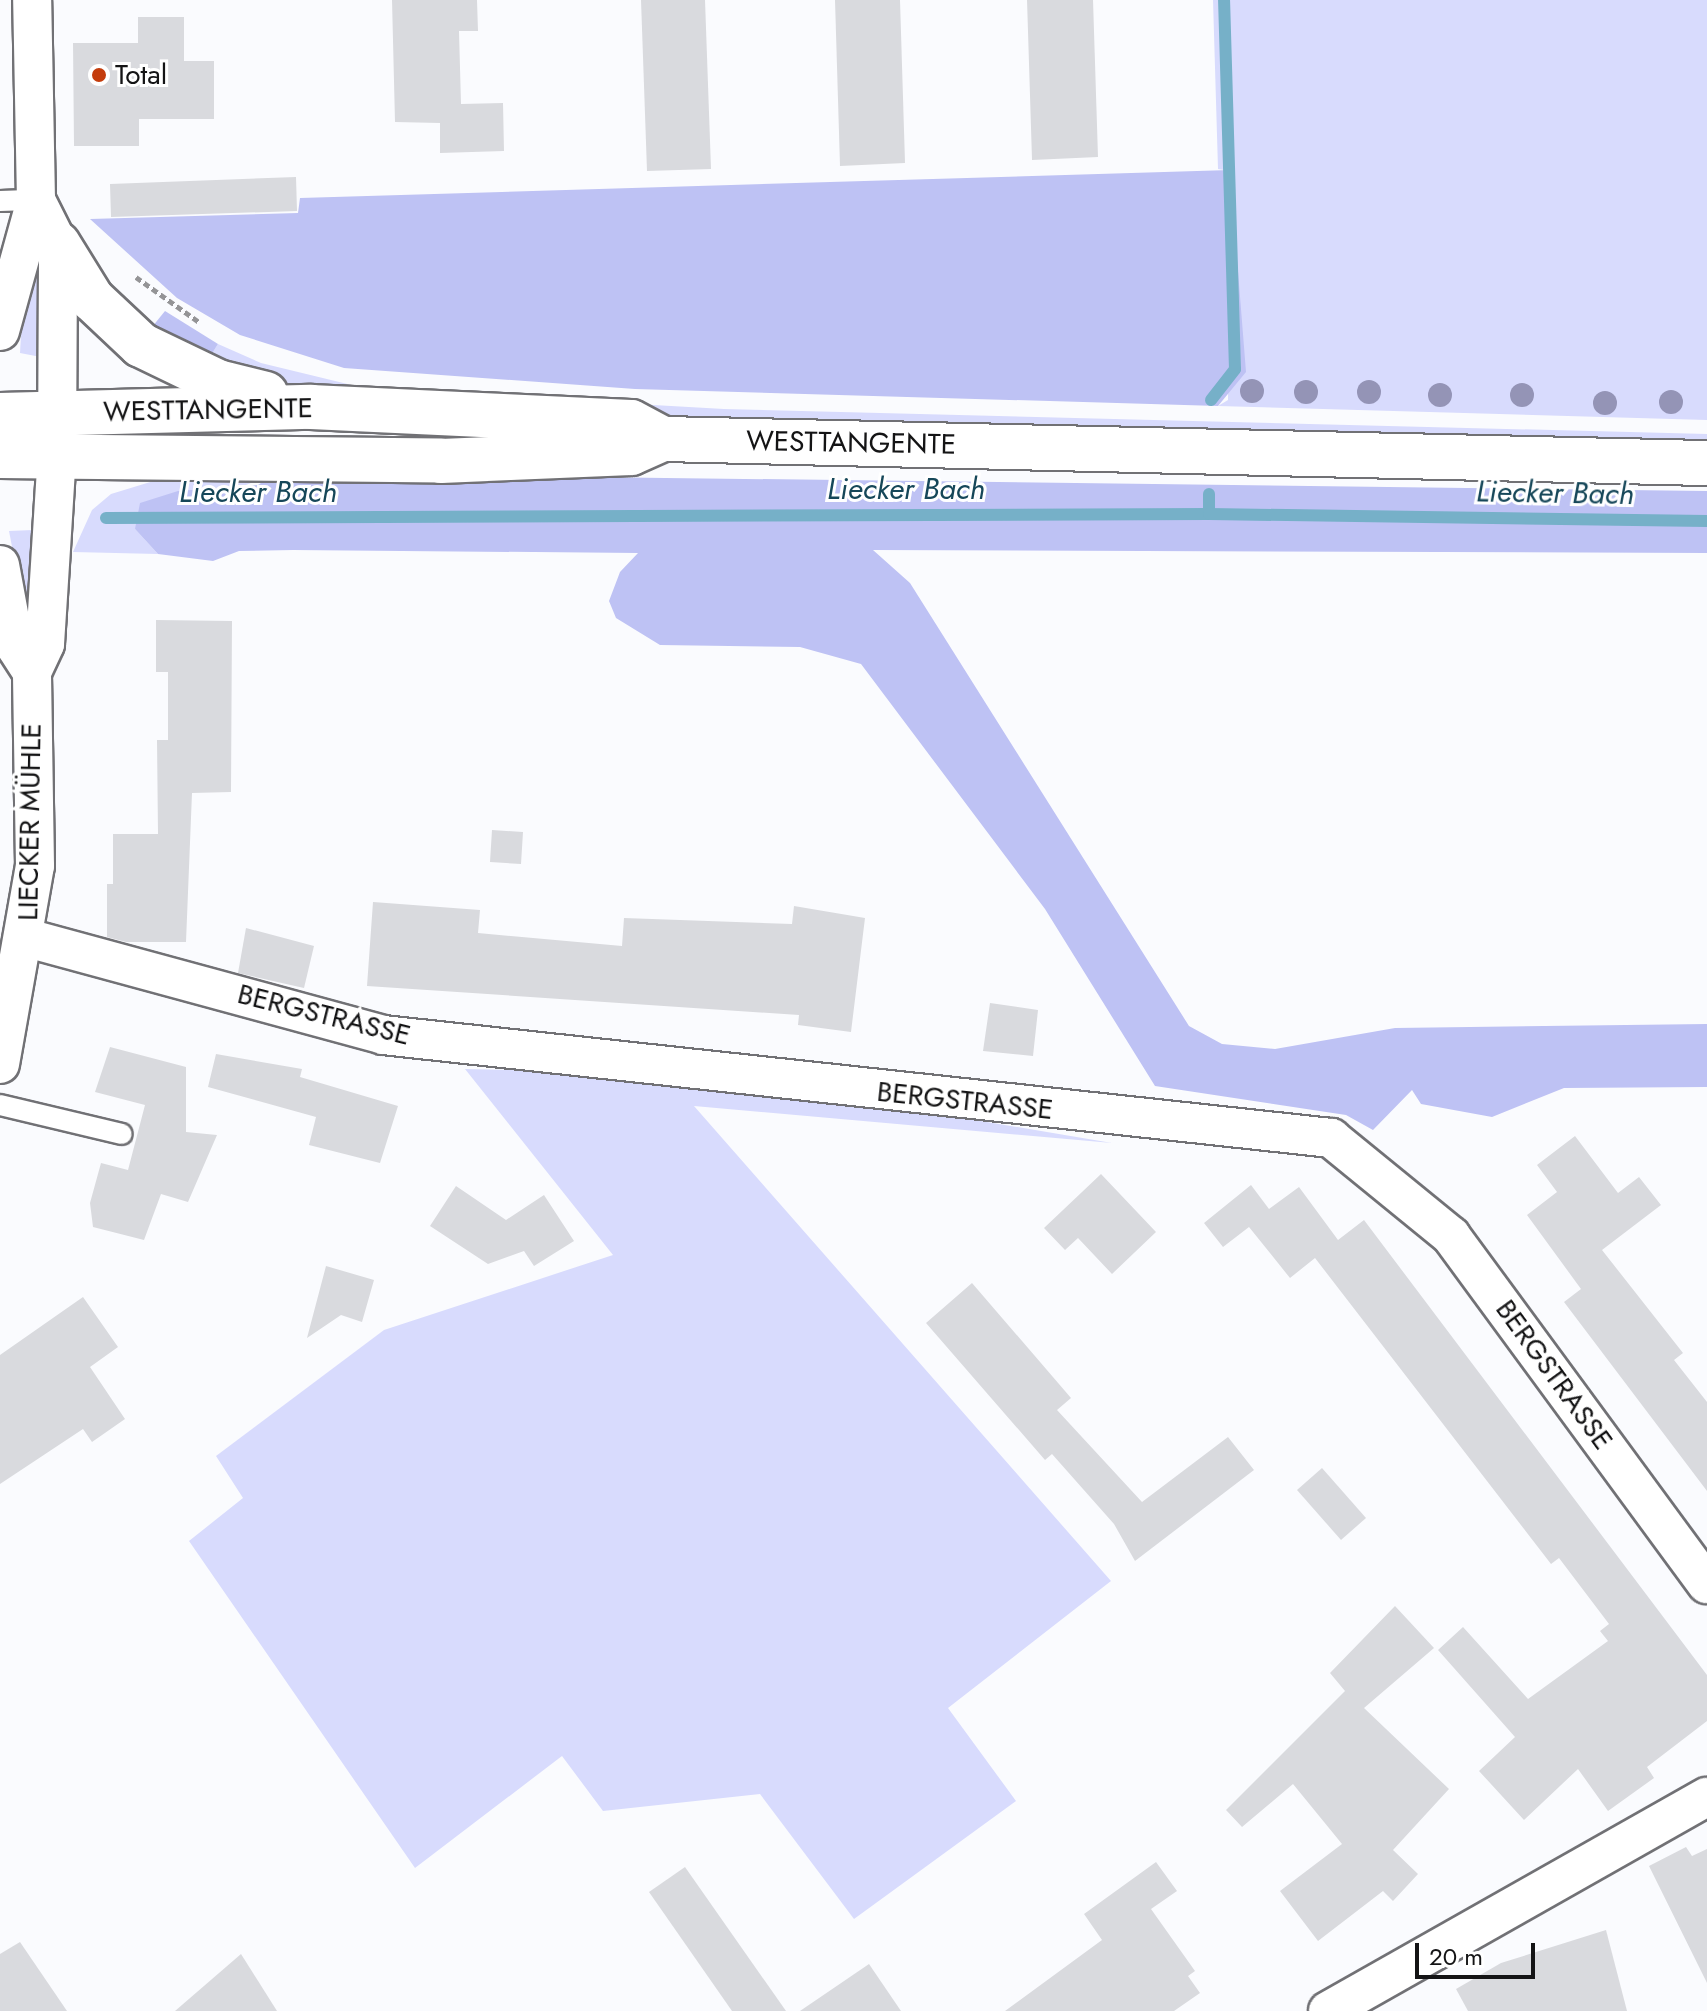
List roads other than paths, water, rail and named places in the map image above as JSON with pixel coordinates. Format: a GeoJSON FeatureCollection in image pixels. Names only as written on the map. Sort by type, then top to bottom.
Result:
{"type":"FeatureCollection","features":[{"type":"Feature","properties":{"kind":"main road"},"geometry":{"type":"LineString","coordinates":[[58,244],[92,299],[141,345],[218,382],[311,407]]}},
{"type":"Feature","properties":{"kind":"main road","name":"WESTTANGENTE"},"geometry":{"type":"LineString","coordinates":[[0,415],[57,434],[311,407],[631,422],[663,439],[1707,463]]}},
{"type":"Feature","properties":{"kind":"main road"},"geometry":{"type":"LineString","coordinates":[[0,456],[57,434],[441,461],[631,453],[663,439]]}},
{"type":"Feature","properties":{"kind":"street"},"geometry":{"type":"LineString","coordinates":[[0,331],[18,200],[32,0]]}},
{"type":"Feature","properties":{"kind":"street"},"geometry":{"type":"LineString","coordinates":[[18,200],[58,244]]}},
{"type":"Feature","properties":{"kind":"street","name":"LIECKER MÜHLE"},"geometry":{"type":"LineString","coordinates":[[0,1064],[27,938],[35,866],[32,672],[45,644],[57,434],[58,244]]}},
{"type":"Feature","properties":{"kind":"street","name":"LIECKER MÜHLE"},"geometry":{"type":"LineString","coordinates":[[0,565],[15,646],[32,672]]}},
{"type":"Feature","properties":{"kind":"street","name":"BERGSTRASSE"},"geometry":{"type":"LineString","coordinates":[[27,938],[383,1035],[1331,1138],[1451,1236],[1707,1584]]}},
{"type":"Feature","properties":{"kind":"street"},"geometry":{"type":"LineString","coordinates":[[1328,2011],[1707,1797]]}},
{"type":"Feature","properties":{"kind":"lane"},"geometry":{"type":"LineString","coordinates":[[0,1105],[122,1134]]}},
{"type":"Feature","properties":{"kind":"waterway"},"geometry":{"type":"LineString","coordinates":[[1211,400],[1235,369],[1224,0]]}},
{"type":"Feature","properties":{"kind":"waterway"},"geometry":{"type":"LineString","coordinates":[[1209,494],[1209,514]]}},
{"type":"Feature","properties":{"kind":"waterway","name":"Liecker Bach"},"geometry":{"type":"LineString","coordinates":[[106,518],[1209,514],[1707,521]]}},
{"type":"Feature","properties":{"kind":"place","name":"Total"},"geometry":{"type":"Point","coordinates":[99,75]}}]}
